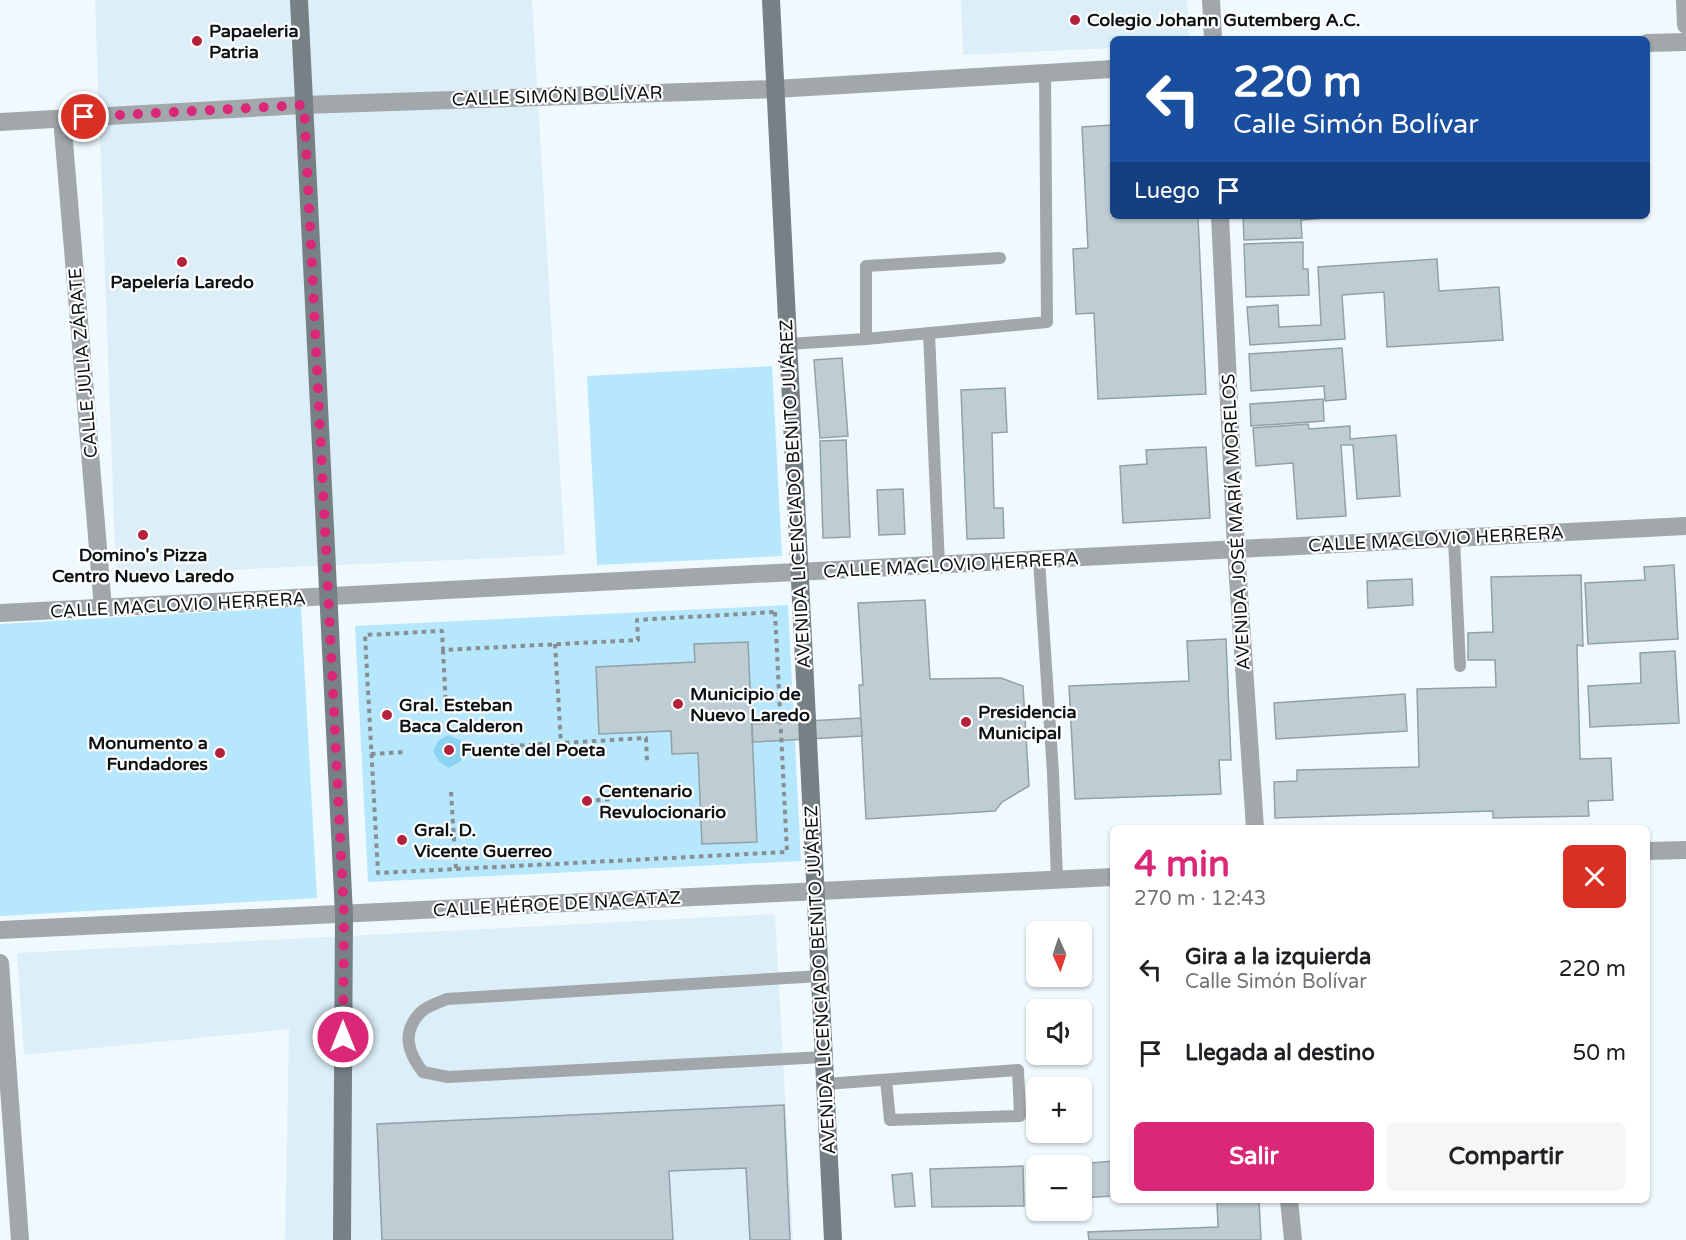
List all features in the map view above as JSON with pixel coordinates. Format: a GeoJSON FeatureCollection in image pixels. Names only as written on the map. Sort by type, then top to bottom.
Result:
{"type":"FeatureCollection","features":[{"type":"Feature","properties":{"kind":"main road"},"geometry":{"type":"LineString","coordinates":[[299,0],[344,914],[342,1240]]}},
{"type":"Feature","properties":{"kind":"main road","name":"AVENIDA LICENCIADO BENITO JUÁREZ"},"geometry":{"type":"LineString","coordinates":[[771,0],[833,1240]]}},
{"type":"Feature","properties":{"kind":"street"},"geometry":{"type":"LineString","coordinates":[[1211,0],[1213,36]]}},
{"type":"Feature","properties":{"kind":"street"},"geometry":{"type":"LineString","coordinates":[[1685,0],[1686,25]]}},
{"type":"Feature","properties":{"kind":"street"},"geometry":{"type":"LineString","coordinates":[[1650,43],[1686,42]]}},
{"type":"Feature","properties":{"kind":"street","name":"CALLE SIMÓN BOLÍVAR"},"geometry":{"type":"LineString","coordinates":[[0,122],[304,105],[775,89],[1110,69]]}},
{"type":"Feature","properties":{"kind":"street","name":"CALLE JULIA ZÁRATE"},"geometry":{"type":"LineString","coordinates":[[62,118],[103,608]]}},
{"type":"Feature","properties":{"kind":"street","name":"AVENIDA JOSÉ MARÍA MORELOS"},"geometry":{"type":"LineString","coordinates":[[1220,219],[1236,549],[1255,825]]}},
{"type":"Feature","properties":{"kind":"street","name":"CALLE MACLOVIO HERRERA"},"geometry":{"type":"LineString","coordinates":[[0,613],[327,598],[1686,526]]}},
{"type":"Feature","properties":{"kind":"street"},"geometry":{"type":"LineString","coordinates":[[1650,851],[1686,850]]}},
{"type":"Feature","properties":{"kind":"street","name":"CALLE HÉROE DE NACATAZ"},"geometry":{"type":"LineString","coordinates":[[0,930],[1110,877]]}},
{"type":"Feature","properties":{"kind":"street"},"geometry":{"type":"LineString","coordinates":[[0,963],[20,1240]]}},
{"type":"Feature","properties":{"kind":"street"},"geometry":{"type":"LineString","coordinates":[[1289,1203],[1293,1240]]}},
{"type":"Feature","properties":{"kind":"lane"},"geometry":{"type":"LineString","coordinates":[[788,344],[1047,322],[1045,74]]}},
{"type":"Feature","properties":{"kind":"lane"},"geometry":{"type":"LineString","coordinates":[[866,339],[866,266],[1000,258]]}},
{"type":"Feature","properties":{"kind":"lane"},"geometry":{"type":"LineString","coordinates":[[929,333],[939,565]]}},
{"type":"Feature","properties":{"kind":"lane"},"geometry":{"type":"LineString","coordinates":[[1454,539],[1460,666]]}},
{"type":"Feature","properties":{"kind":"lane"},"geometry":{"type":"LineString","coordinates":[[1039,560],[1057,879]]}},
{"type":"Feature","properties":{"kind":"lane"},"geometry":{"type":"LineString","coordinates":[[820,976],[447,999],[422,1011],[409,1031],[410,1055],[423,1072],[448,1077],[824,1057]]}},
{"type":"Feature","properties":{"kind":"lane"},"geometry":{"type":"LineString","coordinates":[[825,1084],[1018,1070],[1020,1116],[890,1120],[886,1080]]}},
{"type":"Feature","properties":{"kind":"path"},"geometry":{"type":"LineString","coordinates":[[443,650],[638,640],[637,620],[775,612],[787,852],[378,873],[365,635],[442,630],[443,650],[446,706]]}},
{"type":"Feature","properties":{"kind":"path"},"geometry":{"type":"LineString","coordinates":[[555,645],[561,743]]}},
{"type":"Feature","properties":{"kind":"path"},"geometry":{"type":"LineString","coordinates":[[493,747],[646,738],[647,761]]}},
{"type":"Feature","properties":{"kind":"path"},"geometry":{"type":"LineString","coordinates":[[371,754],[406,752]]}},
{"type":"Feature","properties":{"kind":"path"},"geometry":{"type":"LineString","coordinates":[[451,792],[456,869]]}},
{"type":"Feature","properties":{"kind":"path"},"geometry":{"type":"LineString","coordinates":[[587,801],[612,799]]}},
{"type":"Feature","properties":{"kind":"shaded area"},"geometry":{"type":"Polygon","coordinates":[[[95,0],[532,0],[565,555],[116,575],[95,0]]]}},
{"type":"Feature","properties":{"kind":"shaded area","name":"Colegio Johann Gutemberg A.C."},"geometry":{"type":"Polygon","coordinates":[[[961,0],[1187,0],[1189,36],[1110,36],[1110,48],[963,55],[961,0]]]}},
{"type":"Feature","properties":{"kind":"shaded area"},"geometry":{"type":"Polygon","coordinates":[[[772,366],[782,556],[597,565],[587,376],[772,366]]]}},
{"type":"Feature","properties":{"kind":"shaded area"},"geometry":{"type":"Polygon","coordinates":[[[788,605],[801,861],[368,882],[355,626],[788,605]]]}},
{"type":"Feature","properties":{"kind":"shaded area"},"geometry":{"type":"Polygon","coordinates":[[[301,607],[317,898],[0,916],[0,624],[301,607]]]}},
{"type":"Feature","properties":{"kind":"shaded area"},"geometry":{"type":"Polygon","coordinates":[[[448,735],[460,740],[465,751],[461,761],[449,768],[439,762],[433,751],[438,741],[448,735]]]}},
{"type":"Feature","properties":{"kind":"shaded area"},"geometry":{"type":"Polygon","coordinates":[[[775,914],[793,1240],[285,1240],[289,1029],[24,1055],[17,953],[775,914]]]}},
{"type":"Feature","properties":{"kind":"building"},"geometry":{"type":"Polygon","coordinates":[[[1110,125],[1110,219],[1198,219],[1206,394],[1098,399],[1094,313],[1076,314],[1073,249],[1088,248],[1082,127],[1110,125]]]}},
{"type":"Feature","properties":{"kind":"building"},"geometry":{"type":"Polygon","coordinates":[[[1243,219],[1314,219],[1301,220],[1302,238],[1244,240],[1243,219]]]}},
{"type":"Feature","properties":{"kind":"building"},"geometry":{"type":"Polygon","coordinates":[[[1303,242],[1303,269],[1308,269],[1309,295],[1246,297],[1244,244],[1303,242]]]}},
{"type":"Feature","properties":{"kind":"building"},"geometry":{"type":"Polygon","coordinates":[[[1437,259],[1439,291],[1499,287],[1503,340],[1387,347],[1384,292],[1342,295],[1345,339],[1250,345],[1247,307],[1278,305],[1279,327],[1321,325],[1318,267],[1437,259]]]}},
{"type":"Feature","properties":{"kind":"building"},"geometry":{"type":"Polygon","coordinates":[[[1342,348],[1346,399],[1325,401],[1324,386],[1251,391],[1249,354],[1342,348]]]}},
{"type":"Feature","properties":{"kind":"building"},"geometry":{"type":"Polygon","coordinates":[[[842,358],[848,436],[820,438],[814,360],[842,358]]]}},
{"type":"Feature","properties":{"kind":"building"},"geometry":{"type":"Polygon","coordinates":[[[1005,388],[1007,432],[992,433],[994,508],[1003,508],[1004,538],[967,539],[961,390],[1005,388]]]}},
{"type":"Feature","properties":{"kind":"building"},"geometry":{"type":"Polygon","coordinates":[[[1323,399],[1324,421],[1251,426],[1250,404],[1323,399]]]}},
{"type":"Feature","properties":{"kind":"building"},"geometry":{"type":"Polygon","coordinates":[[[1308,424],[1309,429],[1350,426],[1350,439],[1396,435],[1400,496],[1357,499],[1353,445],[1341,445],[1346,516],[1297,519],[1293,463],[1256,466],[1253,428],[1308,424]]]}},
{"type":"Feature","properties":{"kind":"building"},"geometry":{"type":"Polygon","coordinates":[[[846,440],[850,537],[823,538],[820,441],[846,440]]]}},
{"type":"Feature","properties":{"kind":"building"},"geometry":{"type":"Polygon","coordinates":[[[1206,447],[1210,518],[1123,523],[1120,466],[1147,464],[1146,450],[1206,447]]]}},
{"type":"Feature","properties":{"kind":"building"},"geometry":{"type":"Polygon","coordinates":[[[903,489],[905,534],[879,535],[877,490],[903,489]]]}},
{"type":"Feature","properties":{"kind":"building"},"geometry":{"type":"Polygon","coordinates":[[[1674,565],[1678,639],[1588,644],[1585,583],[1645,580],[1644,567],[1674,565]]]}},
{"type":"Feature","properties":{"kind":"building"},"geometry":{"type":"Polygon","coordinates":[[[1581,575],[1583,646],[1577,645],[1580,759],[1611,758],[1613,800],[1588,801],[1589,816],[1493,818],[1493,811],[1275,818],[1274,782],[1297,781],[1297,770],[1419,767],[1417,689],[1496,687],[1495,660],[1468,660],[1468,633],[1493,632],[1491,577],[1581,575]]]}},
{"type":"Feature","properties":{"kind":"building"},"geometry":{"type":"Polygon","coordinates":[[[1412,579],[1413,605],[1368,608],[1367,581],[1412,579]]]}},
{"type":"Feature","properties":{"kind":"building"},"geometry":{"type":"Polygon","coordinates":[[[925,600],[930,679],[1001,678],[1023,686],[1029,786],[1002,802],[995,811],[866,819],[859,685],[863,685],[858,603],[925,600]]]}},
{"type":"Feature","properties":{"kind":"building"},"geometry":{"type":"Polygon","coordinates":[[[1226,639],[1231,760],[1219,760],[1221,794],[1075,799],[1069,686],[1189,681],[1187,641],[1226,639]]]}},
{"type":"Feature","properties":{"kind":"building"},"geometry":{"type":"Polygon","coordinates":[[[748,642],[757,842],[702,844],[698,753],[672,754],[671,731],[599,734],[596,667],[695,662],[694,644],[748,642]]]}},
{"type":"Feature","properties":{"kind":"building"},"geometry":{"type":"Polygon","coordinates":[[[1675,651],[1679,723],[1590,727],[1588,686],[1641,683],[1640,653],[1675,651]]]}},
{"type":"Feature","properties":{"kind":"building"},"geometry":{"type":"Polygon","coordinates":[[[1405,694],[1407,731],[1276,739],[1274,703],[1405,694]]]}},
{"type":"Feature","properties":{"kind":"building"},"geometry":{"type":"Polygon","coordinates":[[[861,718],[862,736],[753,742],[752,724],[861,718]]]}},
{"type":"Feature","properties":{"kind":"building"},"geometry":{"type":"Polygon","coordinates":[[[784,1105],[790,1240],[750,1240],[746,1168],[669,1171],[673,1240],[382,1240],[377,1124],[784,1105]]]}},
{"type":"Feature","properties":{"kind":"building"},"geometry":{"type":"Polygon","coordinates":[[[1110,1161],[1110,1196],[1092,1197],[1092,1163],[1110,1161]]]}},
{"type":"Feature","properties":{"kind":"building"},"geometry":{"type":"Polygon","coordinates":[[[1023,1166],[1024,1206],[932,1207],[930,1169],[1023,1166]]]}},
{"type":"Feature","properties":{"kind":"building"},"geometry":{"type":"Polygon","coordinates":[[[912,1173],[915,1206],[895,1207],[892,1175],[912,1173]]]}},
{"type":"Feature","properties":{"kind":"building"},"geometry":{"type":"Polygon","coordinates":[[[1217,1203],[1259,1203],[1261,1240],[1089,1240],[1088,1232],[1218,1227],[1217,1203]]]}},
{"type":"Feature","properties":{"kind":"place","name":"Colegio Johann Gutemberg A.C."},"geometry":{"type":"Point","coordinates":[1075,20]}},
{"type":"Feature","properties":{"kind":"place","name":"Papaeleria Patria"},"geometry":{"type":"Point","coordinates":[197,41]}},
{"type":"Feature","properties":{"kind":"place","name":"Papelería Laredo"},"geometry":{"type":"Point","coordinates":[182,262]}},
{"type":"Feature","properties":{"kind":"place","name":"Domino's Pizza Centro Nuevo Laredo"},"geometry":{"type":"Point","coordinates":[143,535]}},
{"type":"Feature","properties":{"kind":"place","name":"Municipio de Nuevo Laredo"},"geometry":{"type":"Point","coordinates":[678,704]}},
{"type":"Feature","properties":{"kind":"place","name":"Gral. Esteban Baca Calderon"},"geometry":{"type":"Point","coordinates":[387,715]}},
{"type":"Feature","properties":{"kind":"place","name":"Presidencia Municipal"},"geometry":{"type":"Point","coordinates":[966,722]}},
{"type":"Feature","properties":{"kind":"place","name":"Fuente del Poeta"},"geometry":{"type":"Point","coordinates":[449,750]}},
{"type":"Feature","properties":{"kind":"place","name":"Monumento a Fundadores"},"geometry":{"type":"Point","coordinates":[220,753]}},
{"type":"Feature","properties":{"kind":"place","name":"Centenario Revulocionario"},"geometry":{"type":"Point","coordinates":[587,801]}},
{"type":"Feature","properties":{"kind":"place","name":"Gral. D. Vicente Guerreo"},"geometry":{"type":"Point","coordinates":[402,840]}},
{"type":"Feature","properties":{"kind":"route"},"geometry":{"type":"LineString","coordinates":[[84,117],[304,105],[344,914],[343,1037]]}}]}
